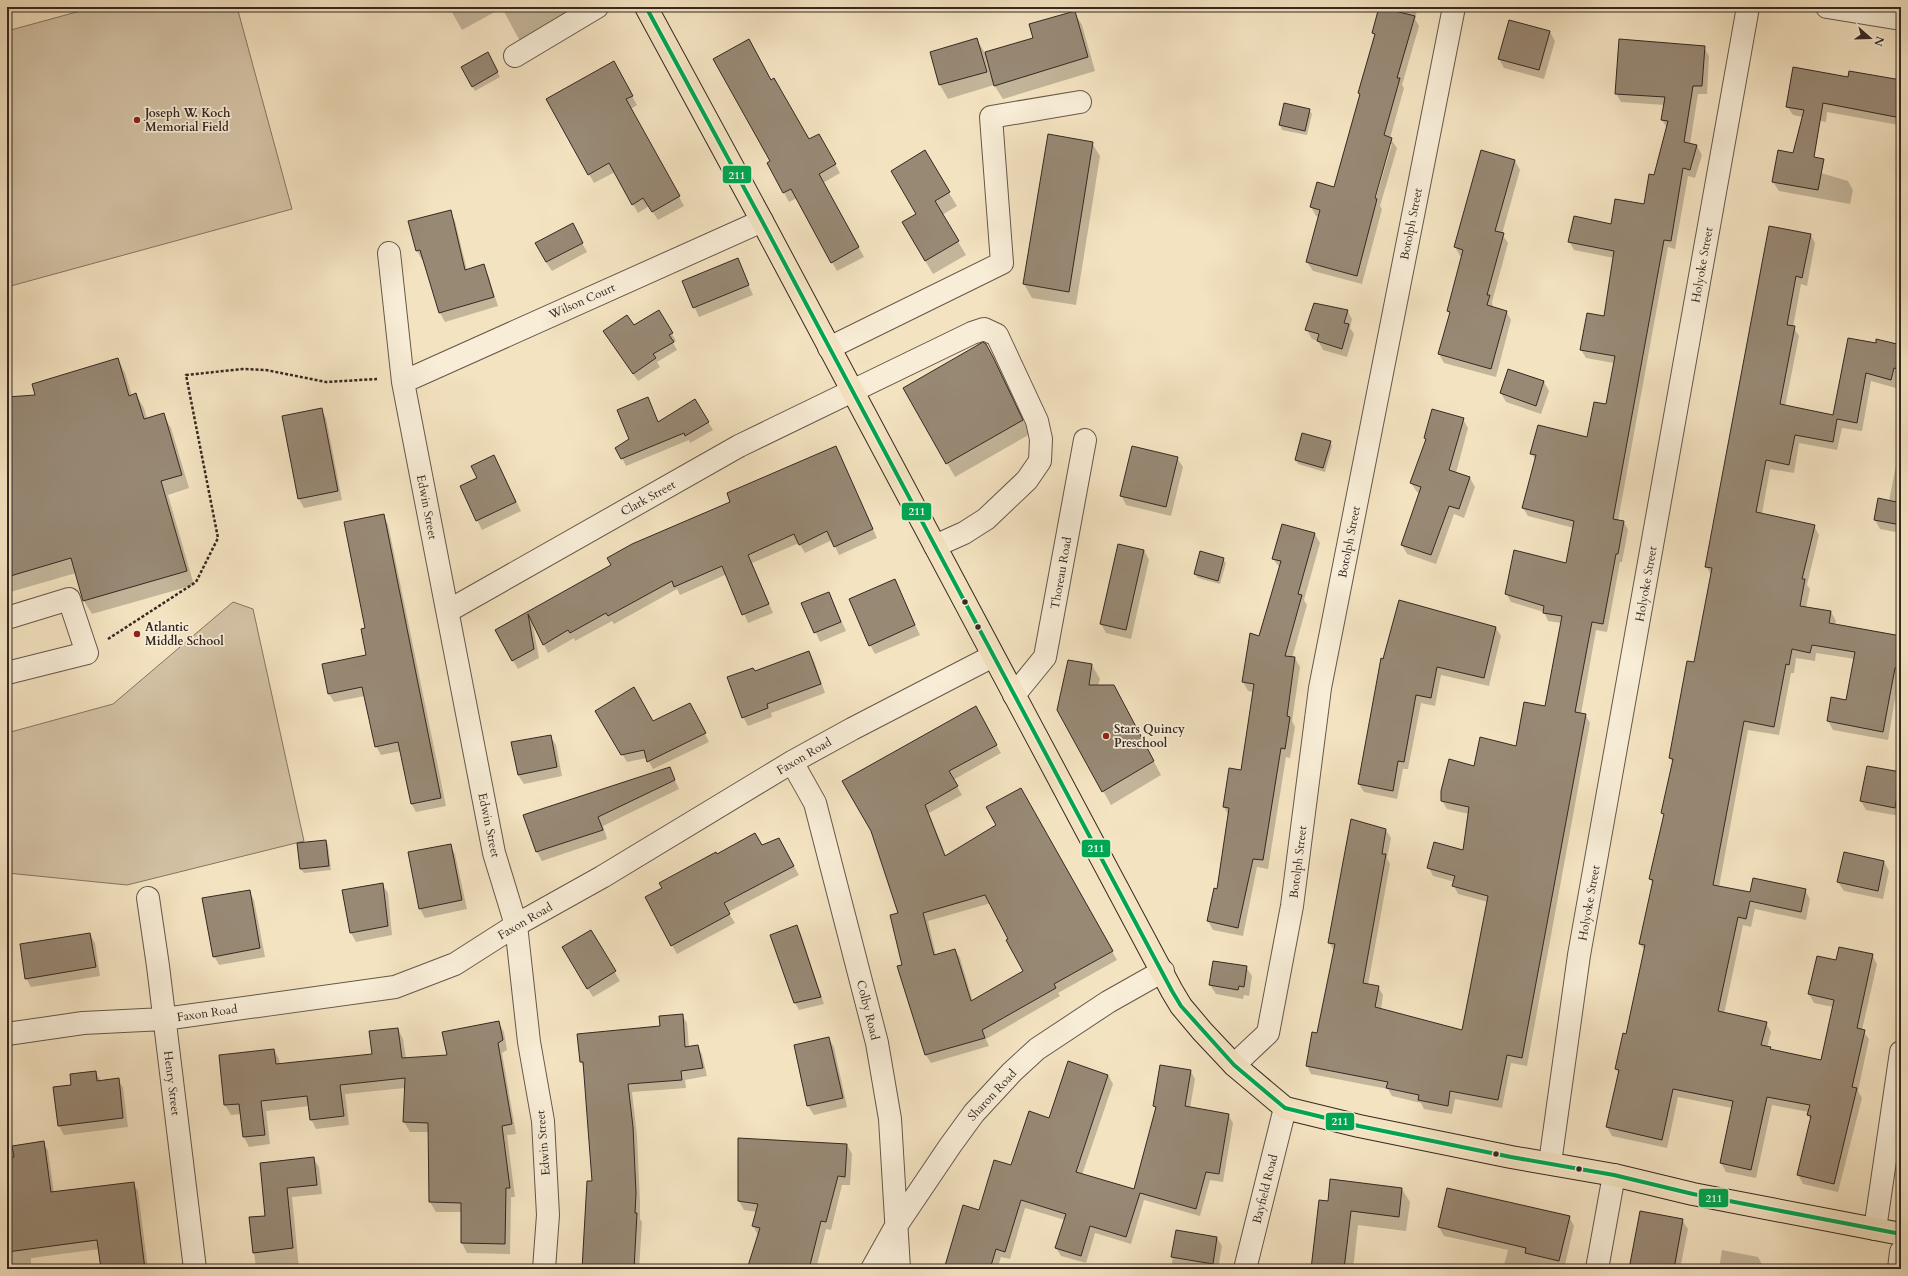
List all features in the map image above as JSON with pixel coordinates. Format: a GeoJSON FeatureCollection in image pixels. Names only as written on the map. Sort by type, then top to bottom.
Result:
{"type":"FeatureCollection","features":[{"type":"Feature","properties":{"kind":"main road"},"geometry":{"type":"LineString","coordinates":[[646,7],[762,221],[1181,1006],[1234,1065],[1285,1108],[1511,1157],[1614,1175],[1693,1194],[1901,1234]]}},
{"type":"Feature","properties":{"kind":"street"},"geometry":{"type":"LineString","coordinates":[[515,56],[598,7]]}},
{"type":"Feature","properties":{"kind":"street","name":"Botolph Street"},"geometry":{"type":"LineString","coordinates":[[1234,1065],[1268,1033],[1292,906],[1320,688],[1454,7]]}},
{"type":"Feature","properties":{"kind":"street","name":"Holyoke Street"},"geometry":{"type":"LineString","coordinates":[[1550,1163],[1580,955],[1748,7]]}},
{"type":"Feature","properties":{"kind":"street"},"geometry":{"type":"LineString","coordinates":[[1827,7],[1901,19]]}},
{"type":"Feature","properties":{"kind":"street"},"geometry":{"type":"LineString","coordinates":[[829,348],[1002,263],[991,117],[1080,102]]}},
{"type":"Feature","properties":{"kind":"street","name":"Wilson Court"},"geometry":{"type":"LineString","coordinates":[[403,382],[762,221]]}},
{"type":"Feature","properties":{"kind":"street","name":"Edwin Street"},"geometry":{"type":"LineString","coordinates":[[388,252],[403,382],[494,853],[516,925],[529,1042],[543,1121],[548,1214],[544,1269]]}},
{"type":"Feature","properties":{"kind":"street","name":"Clark Street"},"geometry":{"type":"LineString","coordinates":[[448,611],[739,446],[972,333],[984,329],[997,335],[1037,421],[1041,439],[1040,460],[1027,480],[986,519],[964,533],[935,546]]}},
{"type":"Feature","properties":{"kind":"street","name":"Thoreau Road"},"geometry":{"type":"LineString","coordinates":[[1014,695],[1045,657],[1085,440]]}},
{"type":"Feature","properties":{"kind":"street"},"geometry":{"type":"LineString","coordinates":[[7,618],[69,599],[87,653],[7,673]]}},
{"type":"Feature","properties":{"kind":"street","name":"Faxon Road"},"geometry":{"type":"LineString","coordinates":[[7,1034],[84,1023],[164,1019],[395,987],[455,964],[516,925],[602,877],[792,762],[852,729],[993,656]]}},
{"type":"Feature","properties":{"kind":"street","name":"Colby Road"},"geometry":{"type":"LineString","coordinates":[[792,762],[815,803],[877,1043],[890,1119],[899,1269]]}},
{"type":"Feature","properties":{"kind":"street","name":"Henry Street"},"geometry":{"type":"LineString","coordinates":[[148,898],[195,1269]]}},
{"type":"Feature","properties":{"kind":"street","name":"Sharon Road"},"geometry":{"type":"LineString","coordinates":[[872,1269],[896,1226],[974,1113],[1012,1072],[1037,1049],[1108,1002],[1162,971]]}},
{"type":"Feature","properties":{"kind":"street"},"geometry":{"type":"LineString","coordinates":[[1876,1229],[1901,1052]]}},
{"type":"Feature","properties":{"kind":"street","name":"Bayfield Road"},"geometry":{"type":"LineString","coordinates":[[1244,1269],[1285,1108]]}},
{"type":"Feature","properties":{"kind":"street"},"geometry":{"type":"LineString","coordinates":[[1597,1269],[1614,1175]]}},
{"type":"Feature","properties":{"kind":"street"},"geometry":{"type":"LineString","coordinates":[[1899,1269],[1901,1252]]}},
{"type":"Feature","properties":{"kind":"path"},"geometry":{"type":"LineString","coordinates":[[87,653],[196,582],[218,538],[186,375],[243,369],[266,370],[326,382],[351,379],[382,379],[403,382]]}},
{"type":"Feature","properties":{"kind":"shaded area","name":"Joseph W. Koch Memorial Field"},"geometry":{"type":"Polygon","coordinates":[[[95,7],[237,7],[292,209],[7,287],[7,31],[95,7]]]}},
{"type":"Feature","properties":{"kind":"shaded area"},"geometry":{"type":"Polygon","coordinates":[[[233,602],[253,609],[304,841],[127,885],[7,873],[7,733],[113,704],[233,602]]]}},
{"type":"Feature","properties":{"kind":"building"},"geometry":{"type":"Polygon","coordinates":[[[1379,7],[1415,16],[1397,78],[1400,78],[1384,135],[1392,138],[1375,198],[1377,199],[1357,276],[1306,262],[1320,210],[1310,207],[1317,182],[1334,187],[1375,34],[1372,33],[1379,7]]]}},
{"type":"Feature","properties":{"kind":"building"},"geometry":{"type":"Polygon","coordinates":[[[1075,11],[1088,57],[994,86],[985,52],[1033,38],[1029,24],[1075,11]]]}},
{"type":"Feature","properties":{"kind":"building"},"geometry":{"type":"Polygon","coordinates":[[[1509,20],[1550,31],[1539,70],[1498,59],[1509,20]]]}},
{"type":"Feature","properties":{"kind":"building"},"geometry":{"type":"Polygon","coordinates":[[[977,38],[987,72],[939,85],[930,52],[977,38]]]}},
{"type":"Feature","properties":{"kind":"building"},"geometry":{"type":"Polygon","coordinates":[[[749,39],[771,80],[774,78],[809,139],[819,134],[836,164],[819,174],[859,247],[831,263],[791,189],[783,193],[767,163],[770,161],[713,59],[749,39]]]}},
{"type":"Feature","properties":{"kind":"building"},"geometry":{"type":"Polygon","coordinates":[[[1619,39],[1705,46],[1702,86],[1693,86],[1684,142],[1697,145],[1690,170],[1683,168],[1671,241],[1664,240],[1613,519],[1624,521],[1618,554],[1616,554],[1603,624],[1592,622],[1575,712],[1586,714],[1522,1058],[1507,1055],[1498,1100],[1450,1091],[1448,1106],[1418,1100],[1419,1095],[1386,1088],[1388,1082],[1306,1066],[1312,1032],[1317,1033],[1335,944],[1328,943],[1351,819],[1386,829],[1382,854],[1386,854],[1363,983],[1379,986],[1375,1007],[1462,1030],[1488,896],[1452,886],[1455,876],[1427,868],[1434,842],[1463,850],[1469,807],[1441,801],[1441,791],[1449,759],[1474,766],[1480,737],[1516,746],[1524,702],[1545,706],[1562,616],[1543,613],[1544,606],[1505,594],[1514,550],[1566,563],[1574,521],[1522,508],[1536,455],[1530,454],[1538,425],[1587,437],[1594,402],[1606,404],[1615,356],[1580,350],[1587,313],[1604,316],[1614,251],[1568,242],[1574,216],[1611,224],[1615,199],[1644,204],[1649,174],[1654,175],[1668,121],[1661,120],[1665,97],[1615,94],[1619,39]]]}},
{"type":"Feature","properties":{"kind":"building"},"geometry":{"type":"Polygon","coordinates":[[[488,52],[498,72],[472,87],[461,67],[488,52]]]}},
{"type":"Feature","properties":{"kind":"building"},"geometry":{"type":"Polygon","coordinates":[[[614,61],[633,96],[626,99],[680,196],[652,212],[643,198],[632,205],[609,163],[588,175],[546,99],[614,61]]]}},
{"type":"Feature","properties":{"kind":"building"},"geometry":{"type":"Polygon","coordinates":[[[1793,67],[1848,77],[1849,71],[1901,80],[1901,118],[1823,103],[1814,157],[1824,159],[1818,190],[1772,182],[1778,150],[1793,153],[1804,110],[1786,107],[1793,67]]]}},
{"type":"Feature","properties":{"kind":"building"},"geometry":{"type":"Polygon","coordinates":[[[1284,103],[1310,109],[1305,131],[1279,125],[1284,103]]]}},
{"type":"Feature","properties":{"kind":"building"},"geometry":{"type":"Polygon","coordinates":[[[1048,134],[1093,142],[1069,292],[1023,284],[1048,134]]]}},
{"type":"Feature","properties":{"kind":"building"},"geometry":{"type":"Polygon","coordinates":[[[925,150],[950,192],[935,201],[959,241],[925,261],[902,222],[916,214],[891,171],[925,150]]]}},
{"type":"Feature","properties":{"kind":"building"},"geometry":{"type":"Polygon","coordinates":[[[1481,150],[1515,160],[1495,231],[1504,233],[1487,295],[1490,295],[1487,305],[1507,311],[1491,369],[1438,354],[1450,312],[1447,311],[1463,250],[1454,247],[1481,150]]]}},
{"type":"Feature","properties":{"kind":"building"},"geometry":{"type":"Polygon","coordinates":[[[451,210],[465,270],[484,264],[494,297],[439,313],[420,250],[416,251],[408,221],[451,210]]]}},
{"type":"Feature","properties":{"kind":"building"},"geometry":{"type":"Polygon","coordinates":[[[573,223],[583,243],[546,262],[535,243],[573,223]]]}},
{"type":"Feature","properties":{"kind":"building"},"geometry":{"type":"Polygon","coordinates":[[[1769,226],[1811,234],[1802,278],[1796,276],[1787,325],[1795,326],[1780,404],[1833,415],[1848,338],[1876,343],[1876,339],[1901,345],[1901,370],[1894,368],[1891,380],[1866,373],[1857,423],[1837,419],[1833,442],[1795,435],[1789,465],[1766,460],[1756,512],[1815,525],[1802,579],[1805,579],[1800,606],[1831,611],[1829,623],[1901,636],[1901,669],[1895,668],[1883,732],[1827,721],[1831,697],[1846,700],[1855,652],[1812,645],[1810,653],[1792,649],[1789,665],[1786,664],[1774,727],[1744,721],[1713,885],[1750,892],[1753,878],[1806,889],[1801,912],[1750,901],[1746,919],[1738,917],[1718,1011],[1767,1022],[1761,1045],[1771,1047],[1770,1049],[1821,1060],[1834,1000],[1808,994],[1817,956],[1836,960],[1839,947],[1873,954],[1857,1028],[1865,1030],[1852,1087],[1857,1088],[1834,1184],[1797,1175],[1811,1116],[1807,1115],[1810,1105],[1767,1097],[1751,1170],[1720,1163],[1733,1101],[1673,1089],[1662,1140],[1606,1127],[1619,1070],[1615,1069],[1623,1033],[1626,1034],[1645,945],[1639,944],[1653,880],[1649,879],[1664,814],[1661,813],[1673,759],[1669,758],[1687,661],[1694,662],[1712,568],[1705,567],[1769,226]]]}},
{"type":"Feature","properties":{"kind":"building"},"geometry":{"type":"Polygon","coordinates":[[[738,258],[749,285],[693,308],[682,281],[738,258]]]}},
{"type":"Feature","properties":{"kind":"building"},"geometry":{"type":"Polygon","coordinates":[[[1314,303],[1348,310],[1344,323],[1349,324],[1342,349],[1317,341],[1319,334],[1305,330],[1314,303]]]}},
{"type":"Feature","properties":{"kind":"building"},"geometry":{"type":"Polygon","coordinates":[[[659,310],[673,333],[669,335],[674,342],[653,354],[656,358],[633,374],[603,331],[627,315],[634,325],[659,310]]]}},
{"type":"Feature","properties":{"kind":"building"},"geometry":{"type":"Polygon","coordinates":[[[983,342],[986,344],[993,357],[1023,420],[946,464],[903,388],[983,342]]]}},
{"type":"Feature","properties":{"kind":"building"},"geometry":{"type":"Polygon","coordinates":[[[118,358],[129,396],[136,393],[144,419],[164,413],[182,475],[161,481],[187,571],[83,601],[71,558],[7,577],[7,397],[35,395],[32,384],[118,358]]]}},
{"type":"Feature","properties":{"kind":"building"},"geometry":{"type":"Polygon","coordinates":[[[1508,369],[1544,381],[1536,406],[1500,393],[1508,369]]]}},
{"type":"Feature","properties":{"kind":"building"},"geometry":{"type":"Polygon","coordinates":[[[648,397],[658,422],[695,399],[709,422],[685,436],[684,433],[621,459],[615,448],[629,439],[617,410],[648,397]]]}},
{"type":"Feature","properties":{"kind":"building"},"geometry":{"type":"Polygon","coordinates":[[[322,408],[338,491],[298,499],[282,416],[322,408]]]}},
{"type":"Feature","properties":{"kind":"building"},"geometry":{"type":"Polygon","coordinates":[[[1432,409],[1464,418],[1449,470],[1470,477],[1459,509],[1449,506],[1431,555],[1401,545],[1421,487],[1410,483],[1426,439],[1424,438],[1432,409]]]}},
{"type":"Feature","properties":{"kind":"building"},"geometry":{"type":"Polygon","coordinates":[[[1302,433],[1331,441],[1323,468],[1295,460],[1302,433]]]}},
{"type":"Feature","properties":{"kind":"building"},"geometry":{"type":"Polygon","coordinates":[[[836,446],[873,529],[834,547],[827,531],[799,545],[794,534],[748,555],[769,604],[742,615],[722,566],[674,587],[672,581],[608,616],[606,613],[570,633],[568,630],[543,645],[528,614],[534,649],[512,661],[495,630],[611,565],[607,558],[632,544],[730,502],[727,493],[836,446]]]}},
{"type":"Feature","properties":{"kind":"building"},"geometry":{"type":"Polygon","coordinates":[[[1132,446],[1178,457],[1166,507],[1120,496],[1132,446]]]}},
{"type":"Feature","properties":{"kind":"building"},"geometry":{"type":"Polygon","coordinates":[[[494,455],[516,502],[476,521],[460,486],[477,478],[471,466],[494,455]]]}},
{"type":"Feature","properties":{"kind":"building"},"geometry":{"type":"Polygon","coordinates":[[[1878,498],[1901,503],[1901,525],[1874,520],[1878,498]]]}},
{"type":"Feature","properties":{"kind":"building"},"geometry":{"type":"Polygon","coordinates":[[[384,514],[441,798],[411,804],[398,742],[375,747],[362,687],[328,694],[322,664],[366,655],[361,629],[365,628],[344,522],[384,514]]]}},
{"type":"Feature","properties":{"kind":"building"},"geometry":{"type":"Polygon","coordinates":[[[1282,524],[1315,533],[1298,594],[1302,595],[1285,656],[1295,657],[1287,716],[1290,717],[1285,749],[1281,748],[1263,860],[1253,859],[1238,928],[1207,921],[1214,888],[1217,889],[1229,808],[1223,807],[1229,768],[1241,770],[1254,684],[1242,682],[1250,633],[1259,636],[1281,561],[1272,559],[1282,524]]]}},
{"type":"Feature","properties":{"kind":"building"},"geometry":{"type":"Polygon","coordinates":[[[1118,544],[1144,550],[1126,630],[1100,624],[1118,544]]]}},
{"type":"Feature","properties":{"kind":"building"},"geometry":{"type":"Polygon","coordinates":[[[1200,551],[1224,558],[1218,581],[1194,574],[1200,551]]]}},
{"type":"Feature","properties":{"kind":"building"},"geometry":{"type":"Polygon","coordinates":[[[895,579],[915,625],[869,646],[849,599],[895,579]]]}},
{"type":"Feature","properties":{"kind":"building"},"geometry":{"type":"Polygon","coordinates":[[[829,592],[841,622],[814,633],[801,603],[829,592]]]}},
{"type":"Feature","properties":{"kind":"building"},"geometry":{"type":"Polygon","coordinates":[[[1399,600],[1496,627],[1484,678],[1437,667],[1431,698],[1416,695],[1404,762],[1398,761],[1393,791],[1358,784],[1381,658],[1383,659],[1399,600]]]}},
{"type":"Feature","properties":{"kind":"building"},"geometry":{"type":"Polygon","coordinates":[[[809,651],[821,684],[767,704],[768,708],[742,718],[727,677],[753,668],[755,671],[809,651]]]}},
{"type":"Feature","properties":{"kind":"building","name":"Stars Quincy Preschool"},"geometry":{"type":"Polygon","coordinates":[[[1068,660],[1092,664],[1089,685],[1114,685],[1154,761],[1102,792],[1057,710],[1068,660]]]}},
{"type":"Feature","properties":{"kind":"building"},"geometry":{"type":"Polygon","coordinates":[[[634,687],[653,721],[690,703],[706,733],[647,762],[644,750],[621,755],[595,711],[634,687]]]}},
{"type":"Feature","properties":{"kind":"building"},"geometry":{"type":"Polygon","coordinates":[[[976,706],[997,745],[949,771],[958,786],[925,805],[945,856],[996,825],[986,807],[1021,788],[1113,951],[1054,984],[1056,988],[982,1030],[985,1038],[925,1055],[897,966],[902,965],[890,915],[898,913],[871,831],[842,781],[976,706]],[[985,895],[923,913],[934,955],[955,949],[971,1001],[1023,971],[1006,940],[1008,939],[985,895]]]}},
{"type":"Feature","properties":{"kind":"building"},"geometry":{"type":"Polygon","coordinates":[[[551,735],[557,767],[518,775],[511,742],[551,735]]]}},
{"type":"Feature","properties":{"kind":"building"},"geometry":{"type":"Polygon","coordinates":[[[1867,766],[1901,772],[1895,808],[1860,801],[1867,766]]]}},
{"type":"Feature","properties":{"kind":"building"},"geometry":{"type":"Polygon","coordinates":[[[670,767],[675,780],[598,817],[603,830],[536,852],[523,815],[670,767]]]}},
{"type":"Feature","properties":{"kind":"building"},"geometry":{"type":"Polygon","coordinates":[[[755,833],[762,845],[779,838],[794,866],[724,903],[730,914],[671,946],[645,897],[662,888],[659,883],[755,833]]]}},
{"type":"Feature","properties":{"kind":"building"},"geometry":{"type":"Polygon","coordinates":[[[326,840],[329,866],[300,869],[297,843],[326,840]]]}},
{"type":"Feature","properties":{"kind":"building"},"geometry":{"type":"Polygon","coordinates":[[[451,844],[462,900],[419,909],[408,852],[451,844]]]}},
{"type":"Feature","properties":{"kind":"building"},"geometry":{"type":"Polygon","coordinates":[[[1844,852],[1884,861],[1878,891],[1837,882],[1844,852]]]}},
{"type":"Feature","properties":{"kind":"building"},"geometry":{"type":"Polygon","coordinates":[[[383,883],[388,926],[350,933],[342,890],[383,883]]]}},
{"type":"Feature","properties":{"kind":"building"},"geometry":{"type":"Polygon","coordinates":[[[250,890],[260,948],[213,957],[202,898],[250,890]]]}},
{"type":"Feature","properties":{"kind":"building"},"geometry":{"type":"Polygon","coordinates":[[[797,925],[821,997],[794,1003],[770,935],[797,925]]]}},
{"type":"Feature","properties":{"kind":"building"},"geometry":{"type":"Polygon","coordinates":[[[591,930],[616,971],[587,989],[562,947],[591,930]]]}},
{"type":"Feature","properties":{"kind":"building"},"geometry":{"type":"Polygon","coordinates":[[[90,933],[96,967],[25,979],[20,944],[90,933]]]}},
{"type":"Feature","properties":{"kind":"building"},"geometry":{"type":"Polygon","coordinates":[[[1213,961],[1247,966],[1244,987],[1239,986],[1238,990],[1209,985],[1213,961]]]}},
{"type":"Feature","properties":{"kind":"building"},"geometry":{"type":"Polygon","coordinates":[[[683,1014],[685,1047],[698,1045],[703,1068],[681,1071],[682,1080],[628,1084],[633,1127],[636,1193],[635,1213],[637,1213],[634,1269],[582,1269],[587,1181],[592,1181],[583,1062],[580,1062],[577,1034],[660,1026],[659,1016],[683,1014]]]}},
{"type":"Feature","properties":{"kind":"building"},"geometry":{"type":"Polygon","coordinates":[[[499,1021],[503,1040],[498,1043],[512,1124],[502,1126],[510,1188],[506,1188],[505,1244],[461,1243],[461,1203],[429,1202],[428,1123],[403,1122],[405,1078],[340,1085],[344,1116],[310,1120],[307,1096],[261,1101],[265,1135],[243,1137],[239,1104],[224,1105],[219,1055],[274,1049],[276,1064],[372,1054],[369,1031],[398,1028],[402,1058],[447,1055],[442,1032],[499,1021]]]}},
{"type":"Feature","properties":{"kind":"building"},"geometry":{"type":"Polygon","coordinates":[[[829,1037],[843,1098],[807,1106],[794,1045],[829,1037]]]}},
{"type":"Feature","properties":{"kind":"building"},"geometry":{"type":"Polygon","coordinates":[[[1068,1061],[1108,1075],[1076,1172],[1134,1189],[1156,1107],[1153,1106],[1160,1065],[1191,1070],[1185,1106],[1229,1114],[1219,1174],[1206,1172],[1196,1209],[1140,1193],[1126,1237],[1090,1226],[1081,1256],[1055,1248],[1066,1214],[1021,1200],[1005,1252],[996,1249],[990,1269],[944,1269],[963,1205],[979,1210],[994,1160],[1011,1165],[1029,1111],[1049,1118],[1068,1061]]]}},
{"type":"Feature","properties":{"kind":"building"},"geometry":{"type":"Polygon","coordinates":[[[96,1071],[97,1081],[119,1078],[123,1118],[58,1126],[53,1087],[71,1085],[70,1074],[96,1071]]]}},
{"type":"Feature","properties":{"kind":"building"},"geometry":{"type":"Polygon","coordinates":[[[738,1138],[847,1144],[845,1177],[838,1176],[826,1222],[821,1221],[809,1269],[747,1269],[760,1228],[752,1226],[758,1204],[738,1201],[738,1138]]]}},
{"type":"Feature","properties":{"kind":"building"},"geometry":{"type":"Polygon","coordinates":[[[44,1141],[51,1192],[134,1182],[145,1269],[101,1269],[97,1240],[7,1252],[7,1158],[14,1157],[12,1146],[44,1141]]]}},
{"type":"Feature","properties":{"kind":"building"},"geometry":{"type":"Polygon","coordinates":[[[314,1157],[317,1185],[287,1188],[293,1248],[253,1253],[249,1217],[265,1216],[260,1163],[314,1157]]]}},
{"type":"Feature","properties":{"kind":"building"},"geometry":{"type":"Polygon","coordinates":[[[1330,1179],[1402,1188],[1399,1217],[1351,1211],[1344,1269],[1311,1269],[1319,1200],[1328,1201],[1330,1179]]]}},
{"type":"Feature","properties":{"kind":"building"},"geometry":{"type":"Polygon","coordinates":[[[1447,1188],[1570,1216],[1559,1261],[1525,1253],[1526,1248],[1438,1227],[1447,1188]]]}},
{"type":"Feature","properties":{"kind":"building"},"geometry":{"type":"Polygon","coordinates":[[[1640,1211],[1683,1219],[1674,1269],[1629,1269],[1640,1211]]]}},
{"type":"Feature","properties":{"kind":"building"},"geometry":{"type":"Polygon","coordinates":[[[1176,1230],[1217,1237],[1213,1264],[1171,1257],[1176,1230]]]}},
{"type":"Feature","properties":{"kind":"transit line","name":"211"},"geometry":{"type":"LineString","coordinates":[[646,7],[762,221],[1172,991],[1181,1006],[1234,1065],[1285,1108],[1359,1126],[1511,1157],[1614,1175],[1693,1194],[1901,1234]]}},
{"type":"Feature","properties":{"kind":"place","name":"Joseph W. Koch Memorial Field"},"geometry":{"type":"Point","coordinates":[137,120]}},
{"type":"Feature","properties":{"kind":"place","name":"Atlantic Middle School"},"geometry":{"type":"Point","coordinates":[137,634]}},
{"type":"Feature","properties":{"kind":"place","name":"Stars Quincy Preschool"},"geometry":{"type":"Point","coordinates":[1106,736]}}]}
